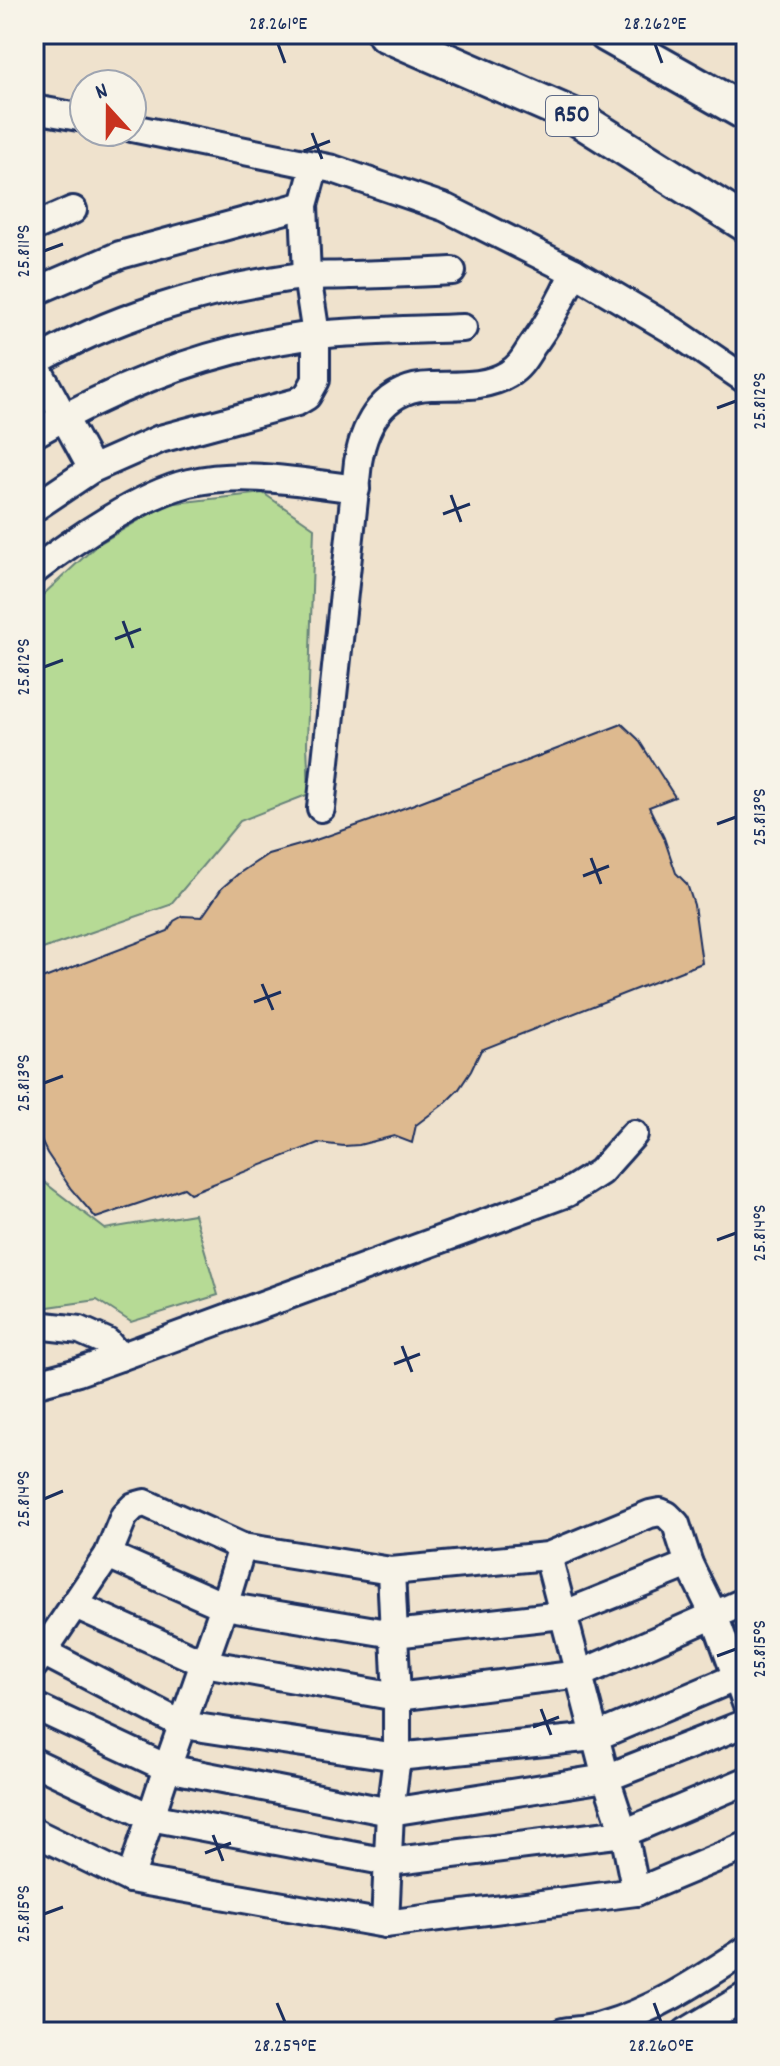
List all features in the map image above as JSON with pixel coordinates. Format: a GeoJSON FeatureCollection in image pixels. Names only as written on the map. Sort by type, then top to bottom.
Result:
{"type":"FeatureCollection","features":[{"type":"Feature","properties":{"kind":"main road","name":"R50"},"geometry":{"type":"LineString","coordinates":[[385,34],[576,117],[746,224]]}},
{"type":"Feature","properties":{"kind":"main road"},"geometry":{"type":"LineString","coordinates":[[606,34],[746,113]]}},
{"type":"Feature","properties":{"kind":"street"},"geometry":{"type":"LineString","coordinates":[[34,109],[68,115]]}},
{"type":"Feature","properties":{"kind":"street"},"geometry":{"type":"LineString","coordinates":[[148,131],[333,169],[446,208],[574,272],[674,331],[746,380]]}},
{"type":"Feature","properties":{"kind":"street"},"geometry":{"type":"LineString","coordinates":[[34,508],[92,469],[160,439],[297,402],[307,396],[316,380],[316,335],[307,276],[304,205],[315,165]]}},
{"type":"Feature","properties":{"kind":"street"},"geometry":{"type":"LineString","coordinates":[[34,292],[120,255],[304,205]]}},
{"type":"Feature","properties":{"kind":"street"},"geometry":{"type":"LineString","coordinates":[[34,227],[73,210]]}},
{"type":"Feature","properties":{"kind":"street"},"geometry":{"type":"LineString","coordinates":[[92,469],[34,362],[61,346],[159,308],[227,290],[307,276],[452,271]]}},
{"type":"Feature","properties":{"kind":"street"},"geometry":{"type":"LineString","coordinates":[[321,808],[361,443],[370,423],[381,406],[411,388],[465,386],[505,376],[519,367],[555,313],[574,272]]}},
{"type":"Feature","properties":{"kind":"street"},"geometry":{"type":"LineString","coordinates":[[34,434],[146,378],[229,352],[316,335],[463,328]]}},
{"type":"Feature","properties":{"kind":"street"},"geometry":{"type":"LineString","coordinates":[[34,571],[117,516],[160,492],[191,482],[254,477],[356,489]]}},
{"type":"Feature","properties":{"kind":"street"},"geometry":{"type":"LineString","coordinates":[[34,1384],[120,1357],[567,1193],[600,1172],[634,1134]]}},
{"type":"Feature","properties":{"kind":"street"},"geometry":{"type":"LineString","coordinates":[[34,1323],[80,1330],[107,1342],[120,1357]]}},
{"type":"Feature","properties":{"kind":"street"},"geometry":{"type":"LineString","coordinates":[[737,1677],[595,1737],[397,1757],[183,1725],[38,1658],[108,1555],[124,1516],[139,1503],[242,1547],[391,1571],[548,1556],[660,1512],[676,1524],[689,1564],[714,1615],[737,1677],[746,1703]]}},
{"type":"Feature","properties":{"kind":"street"},"geometry":{"type":"LineString","coordinates":[[130,1879],[242,1547]]}},
{"type":"Feature","properties":{"kind":"street"},"geometry":{"type":"LineString","coordinates":[[108,1555],[224,1606],[394,1634],[562,1615],[689,1564]]}},
{"type":"Feature","properties":{"kind":"street"},"geometry":{"type":"LineString","coordinates":[[548,1556],[606,1778],[624,1833],[636,1892]]}},
{"type":"Feature","properties":{"kind":"street"},"geometry":{"type":"LineString","coordinates":[[385,1924],[390,1812],[397,1757],[391,1571]]}},
{"type":"Feature","properties":{"kind":"street"},"geometry":{"type":"LineString","coordinates":[[75,1605],[204,1663],[397,1697],[580,1674],[746,1601]]}},
{"type":"Feature","properties":{"kind":"street"},"geometry":{"type":"LineString","coordinates":[[34,1706],[167,1768],[390,1812],[606,1778],[746,1723]]}},
{"type":"Feature","properties":{"kind":"street"},"geometry":{"type":"LineString","coordinates":[[34,1762],[150,1817],[388,1862],[624,1833],[746,1781]]}},
{"type":"Feature","properties":{"kind":"street"},"geometry":{"type":"LineString","coordinates":[[34,1832],[130,1879],[385,1924],[636,1892],[746,1846]]}},
{"type":"Feature","properties":{"kind":"street"},"geometry":{"type":"LineString","coordinates":[[563,2032],[598,2028],[632,2016],[674,1995],[746,1950]]}},
{"type":"Feature","properties":{"kind":"street"},"geometry":{"type":"LineString","coordinates":[[686,2032],[746,1996]]}},
{"type":"Feature","properties":{"kind":"green space"},"geometry":{"type":"Polygon","coordinates":[[[263,493],[314,528],[307,744],[309,794],[240,821],[170,905],[34,952],[34,603],[97,545],[167,504],[263,493]]]}},
{"type":"Feature","properties":{"kind":"green space"},"geometry":{"type":"Polygon","coordinates":[[[34,1159],[44,1182],[105,1229],[194,1214],[218,1295],[131,1322],[97,1300],[34,1309],[34,1159]]]}},
{"type":"Feature","properties":{"kind":"building"},"geometry":{"type":"Polygon","coordinates":[[[622,724],[638,739],[675,797],[649,807],[676,873],[687,884],[694,905],[702,963],[481,1050],[459,1089],[416,1125],[412,1143],[394,1136],[359,1145],[318,1143],[190,1193],[184,1188],[96,1218],[71,1189],[47,1153],[34,1126],[34,982],[168,931],[174,921],[183,916],[202,917],[222,888],[268,854],[370,821],[622,724]]]}}]}
